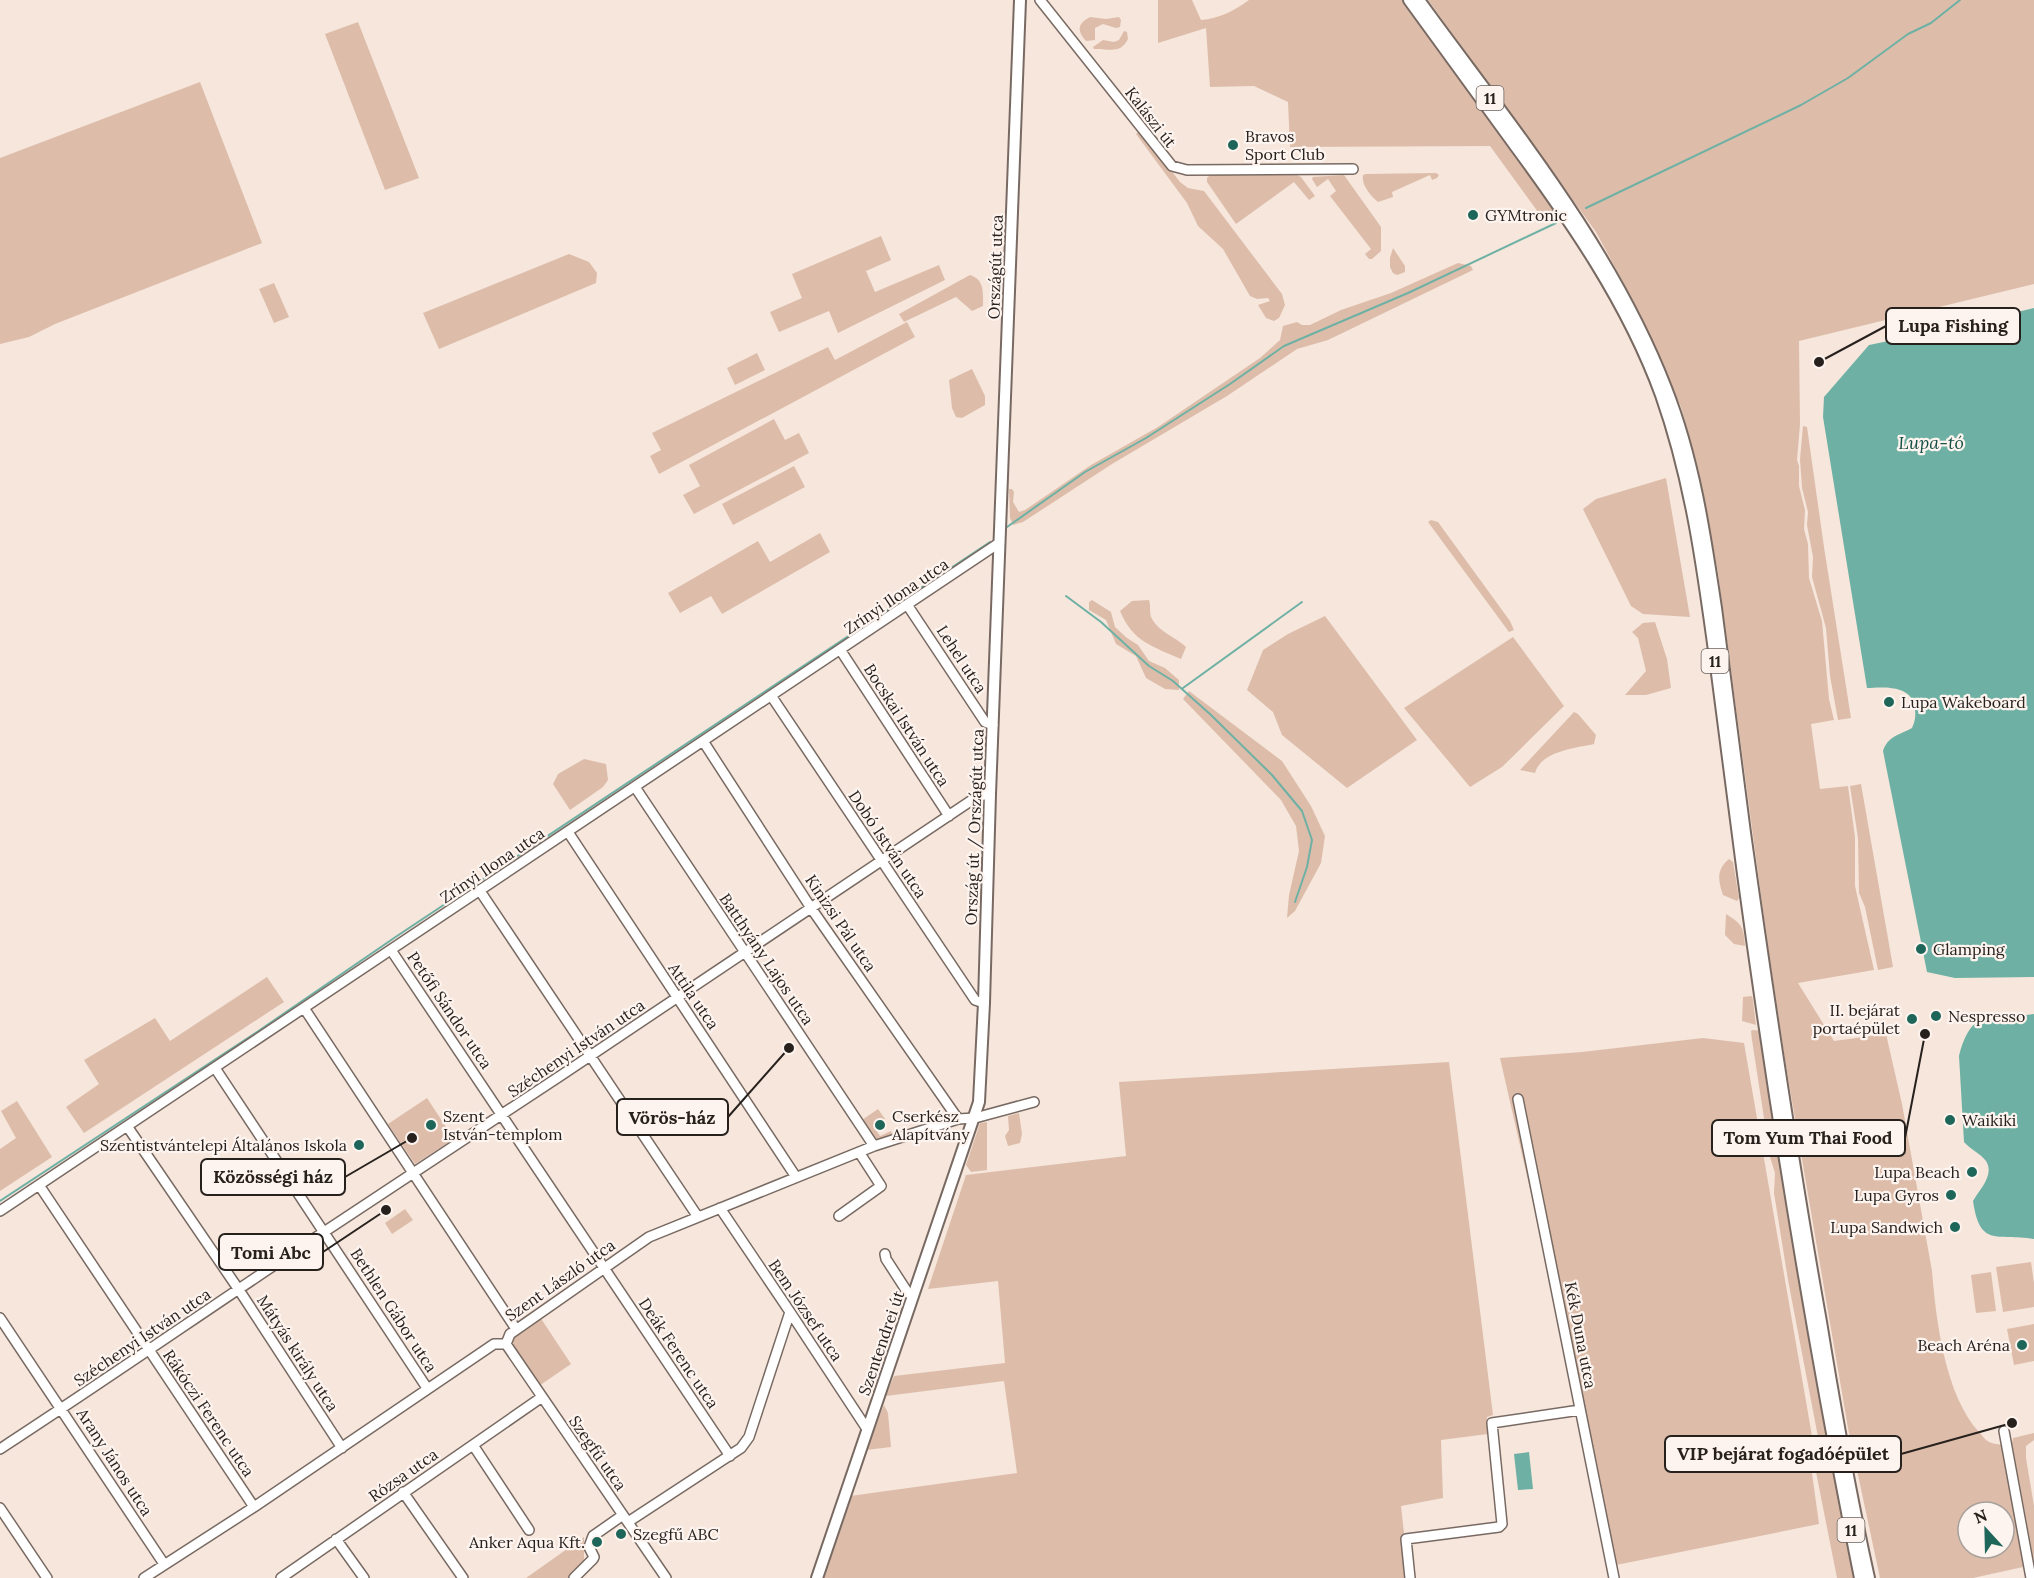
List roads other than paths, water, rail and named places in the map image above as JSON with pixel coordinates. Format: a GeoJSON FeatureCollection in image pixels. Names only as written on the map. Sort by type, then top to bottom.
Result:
{"type":"FeatureCollection","features":[{"type":"Feature","properties":{"kind":"main road","name":"Országút utca"},"geometry":{"type":"LineString","coordinates":[[1000,540],[1020,0]]}},
{"type":"Feature","properties":{"kind":"main road","name":"11"},"geometry":{"type":"LineString","coordinates":[[1409,0],[1570,222],[1603,275],[1644,355],[1660,394],[1683,466],[1708,606],[1750,927],[1780,1129],[1823,1384],[1860,1578]]}},
{"type":"Feature","properties":{"kind":"main road","name":"11"},"geometry":{"type":"LineString","coordinates":[[1419,0],[1561,196],[1610,272],[1651,351],[1668,392],[1691,465],[1707,546],[1756,917],[1790,1139],[1831,1382],[1869,1578]]}},
{"type":"Feature","properties":{"kind":"main road","name":"Ország út / Országút utca"},"geometry":{"type":"LineString","coordinates":[[975,1118],[979,1102],[984,1003],[1000,540]]}},
{"type":"Feature","properties":{"kind":"main road","name":"Szentendrei út"},"geometry":{"type":"LineString","coordinates":[[817,1578],[975,1118]]}},
{"type":"Feature","properties":{"kind":"street","name":"Kalászi út"},"geometry":{"type":"LineString","coordinates":[[1040,0],[1172,166],[1187,170],[1353,169]]}},
{"type":"Feature","properties":{"kind":"street","name":"Zrínyi Ilona utca"},"geometry":{"type":"LineString","coordinates":[[0,1211],[841,651],[1000,540]]}},
{"type":"Feature","properties":{"kind":"street","name":"Lehel utca"},"geometry":{"type":"LineString","coordinates":[[908,606],[985,722],[993,725]]}},
{"type":"Feature","properties":{"kind":"street","name":"Bocskai István utca"},"geometry":{"type":"LineString","coordinates":[[841,651],[949,816]]}},
{"type":"Feature","properties":{"kind":"street","name":"Dobó István utca"},"geometry":{"type":"LineString","coordinates":[[772,697],[975,1000],[984,1003]]}},
{"type":"Feature","properties":{"kind":"street","name":"Kinizsi Pál utca"},"geometry":{"type":"LineString","coordinates":[[703,741],[812,908],[958,1119]]}},
{"type":"Feature","properties":{"kind":"street","name":"Batthyány Lajos utca"},"geometry":{"type":"LineString","coordinates":[[635,787],[874,1146]]}},
{"type":"Feature","properties":{"kind":"street","name":"Széchenyi István utca"},"geometry":{"type":"LineString","coordinates":[[0,1449],[324,1232],[590,1058],[978,796],[990,794]]}},
{"type":"Feature","properties":{"kind":"street","name":"Attila utca"},"geometry":{"type":"LineString","coordinates":[[568,832],[796,1177]]}},
{"type":"Feature","properties":{"kind":"street"},"geometry":{"type":"LineString","coordinates":[[480,891],[698,1217]]}},
{"type":"Feature","properties":{"kind":"street","name":"Petőfi Sándor utca"},"geometry":{"type":"LineString","coordinates":[[391,950],[603,1267]]}},
{"type":"Feature","properties":{"kind":"street"},"geometry":{"type":"LineString","coordinates":[[304,1008],[516,1329]]}},
{"type":"Feature","properties":{"kind":"street","name":"Bethlen Gábor utca"},"geometry":{"type":"LineString","coordinates":[[215,1068],[427,1388]]}},
{"type":"Feature","properties":{"kind":"street","name":"Kék Duna utca"},"geometry":{"type":"LineString","coordinates":[[1518,1099],[1614,1578]]}},
{"type":"Feature","properties":{"kind":"street","name":"Szent László utca"},"geometry":{"type":"LineString","coordinates":[[151,1576],[164,1564],[254,1507],[494,1344],[506,1344],[510,1334],[516,1329],[649,1237],[874,1146],[958,1119],[975,1118],[1035,1102]]}},
{"type":"Feature","properties":{"kind":"street","name":"Mátyás király utca"},"geometry":{"type":"LineString","coordinates":[[127,1126],[239,1290],[342,1448]]}},
{"type":"Feature","properties":{"kind":"street"},"geometry":{"type":"LineString","coordinates":[[839,1216],[881,1186],[859,1152]]}},
{"type":"Feature","properties":{"kind":"street","name":"Rákóczi Ferenc utca"},"geometry":{"type":"LineString","coordinates":[[39,1185],[254,1507]]}},
{"type":"Feature","properties":{"kind":"street","name":"Bem József utca"},"geometry":{"type":"LineString","coordinates":[[720,1208],[867,1429]]}},
{"type":"Feature","properties":{"kind":"street"},"geometry":{"type":"LineString","coordinates":[[885,1254],[902,1284],[913,1296]]}},
{"type":"Feature","properties":{"kind":"street","name":"Deák Ferenc utca"},"geometry":{"type":"LineString","coordinates":[[603,1267],[730,1456]]}},
{"type":"Feature","properties":{"kind":"street"},"geometry":{"type":"LineString","coordinates":[[574,1578],[591,1564],[594,1557],[589,1547],[592,1536],[741,1448],[749,1437],[790,1312]]}},
{"type":"Feature","properties":{"kind":"street","name":"Arany János utca"},"geometry":{"type":"LineString","coordinates":[[0,1318],[164,1564]]}},
{"type":"Feature","properties":{"kind":"street","name":"Szegfű utca"},"geometry":{"type":"LineString","coordinates":[[506,1344],[666,1578]]}},
{"type":"Feature","properties":{"kind":"street","name":"Rózsa utca"},"geometry":{"type":"LineString","coordinates":[[281,1578],[542,1397]]}},
{"type":"Feature","properties":{"kind":"street"},"geometry":{"type":"LineString","coordinates":[[1410,1578],[1406,1539],[1499,1527],[1502,1524],[1492,1423],[1580,1410]]}},
{"type":"Feature","properties":{"kind":"street"},"geometry":{"type":"LineString","coordinates":[[2004,1431],[2031,1578]]}},
{"type":"Feature","properties":{"kind":"street"},"geometry":{"type":"LineString","coordinates":[[473,1445],[529,1530]]}},
{"type":"Feature","properties":{"kind":"street"},"geometry":{"type":"LineString","coordinates":[[403,1492],[463,1578]]}},
{"type":"Feature","properties":{"kind":"street"},"geometry":{"type":"LineString","coordinates":[[0,1508],[47,1578]]}},
{"type":"Feature","properties":{"kind":"street"},"geometry":{"type":"LineString","coordinates":[[336,1539],[364,1578]]}},
{"type":"Feature","properties":{"kind":"water","name":"Lupa-tó"},"geometry":{"type":"Polygon","coordinates":[[[2034,308],[2034,977],[1955,978],[1927,972],[1883,751],[1891,739],[1912,728],[1915,708],[1911,698],[1901,690],[1867,688],[1823,417],[1824,397],[1869,345],[2034,308]]]}},
{"type":"Feature","properties":{"kind":"water"},"geometry":{"type":"Polygon","coordinates":[[[2034,1014],[2034,1239],[2000,1237],[1985,1232],[1976,1216],[1973,1201],[1989,1172],[1984,1158],[1964,1142],[1959,1056],[1964,1040],[1978,1021],[1997,1016],[2034,1014]]]}},
{"type":"Feature","properties":{"kind":"water"},"geometry":{"type":"Polygon","coordinates":[[[1529,1452],[1533,1489],[1518,1490],[1514,1454],[1529,1452]]]}},
{"type":"Feature","properties":{"kind":"waterway"},"geometry":{"type":"LineString","coordinates":[[1586,208],[1801,105],[1848,78],[1908,34],[1931,23],[1960,0]]}},
{"type":"Feature","properties":{"kind":"waterway"},"geometry":{"type":"LineString","coordinates":[[1007,527],[1085,472],[1146,438],[1284,346],[1408,293],[1556,223]]}},
{"type":"Feature","properties":{"kind":"waterway"},"geometry":{"type":"LineString","coordinates":[[0,1201],[990,542]]}},
{"type":"Feature","properties":{"kind":"waterway"},"geometry":{"type":"LineString","coordinates":[[1066,596],[1101,622],[1149,666],[1173,681],[1211,715],[1272,775],[1302,811],[1312,840],[1307,867],[1295,902]]}},
{"type":"Feature","properties":{"kind":"waterway"},"geometry":{"type":"LineString","coordinates":[[1183,688],[1302,602]]}},
{"type":"Feature","properties":{"kind":"place","name":"Bravos Sport Club"},"geometry":{"type":"Point","coordinates":[1233,145]}},
{"type":"Feature","properties":{"kind":"place","name":"GYMtronic"},"geometry":{"type":"Point","coordinates":[1473,215]}},
{"type":"Feature","properties":{"kind":"place","name":"Lupa Fishing"},"geometry":{"type":"Point","coordinates":[1819,362]}},
{"type":"Feature","properties":{"kind":"place","name":"Lupa Wakeboard"},"geometry":{"type":"Point","coordinates":[1889,702]}},
{"type":"Feature","properties":{"kind":"place","name":"Glamping"},"geometry":{"type":"Point","coordinates":[1921,949]}},
{"type":"Feature","properties":{"kind":"place","name":"Nespresso"},"geometry":{"type":"Point","coordinates":[1936,1016]}},
{"type":"Feature","properties":{"kind":"place","name":"II. bejárat portaépület"},"geometry":{"type":"Point","coordinates":[1912,1019]}},
{"type":"Feature","properties":{"kind":"place","name":"Tom Yum Thai Food"},"geometry":{"type":"Point","coordinates":[1925,1034]}},
{"type":"Feature","properties":{"kind":"place","name":"Vörös-ház"},"geometry":{"type":"Point","coordinates":[789,1048]}},
{"type":"Feature","properties":{"kind":"place","name":"Waikiki"},"geometry":{"type":"Point","coordinates":[1950,1120]}},
{"type":"Feature","properties":{"kind":"place","name":"Szent István-templom"},"geometry":{"type":"Point","coordinates":[431,1125]}},
{"type":"Feature","properties":{"kind":"place","name":"Cserkész Alapítvány"},"geometry":{"type":"Point","coordinates":[880,1125]}},
{"type":"Feature","properties":{"kind":"place","name":"Közösségi ház"},"geometry":{"type":"Point","coordinates":[412,1138]}},
{"type":"Feature","properties":{"kind":"place","name":"Szentistvántelepi Általános Iskola"},"geometry":{"type":"Point","coordinates":[359,1145]}},
{"type":"Feature","properties":{"kind":"place","name":"Lupa Beach"},"geometry":{"type":"Point","coordinates":[1972,1172]}},
{"type":"Feature","properties":{"kind":"place","name":"Lupa Gyros"},"geometry":{"type":"Point","coordinates":[1951,1195]}},
{"type":"Feature","properties":{"kind":"place","name":"Tomi Abc"},"geometry":{"type":"Point","coordinates":[386,1210]}},
{"type":"Feature","properties":{"kind":"place","name":"Lupa Sandwich"},"geometry":{"type":"Point","coordinates":[1955,1227]}},
{"type":"Feature","properties":{"kind":"place","name":"Beach Aréna"},"geometry":{"type":"Point","coordinates":[2022,1345]}},
{"type":"Feature","properties":{"kind":"place","name":"VIP bejárat fogadóépület"},"geometry":{"type":"Point","coordinates":[2012,1423]}},
{"type":"Feature","properties":{"kind":"place","name":"Szegfű ABC"},"geometry":{"type":"Point","coordinates":[621,1534]}},
{"type":"Feature","properties":{"kind":"place","name":"Anker Aqua Kft."},"geometry":{"type":"Point","coordinates":[597,1542]}}]}
